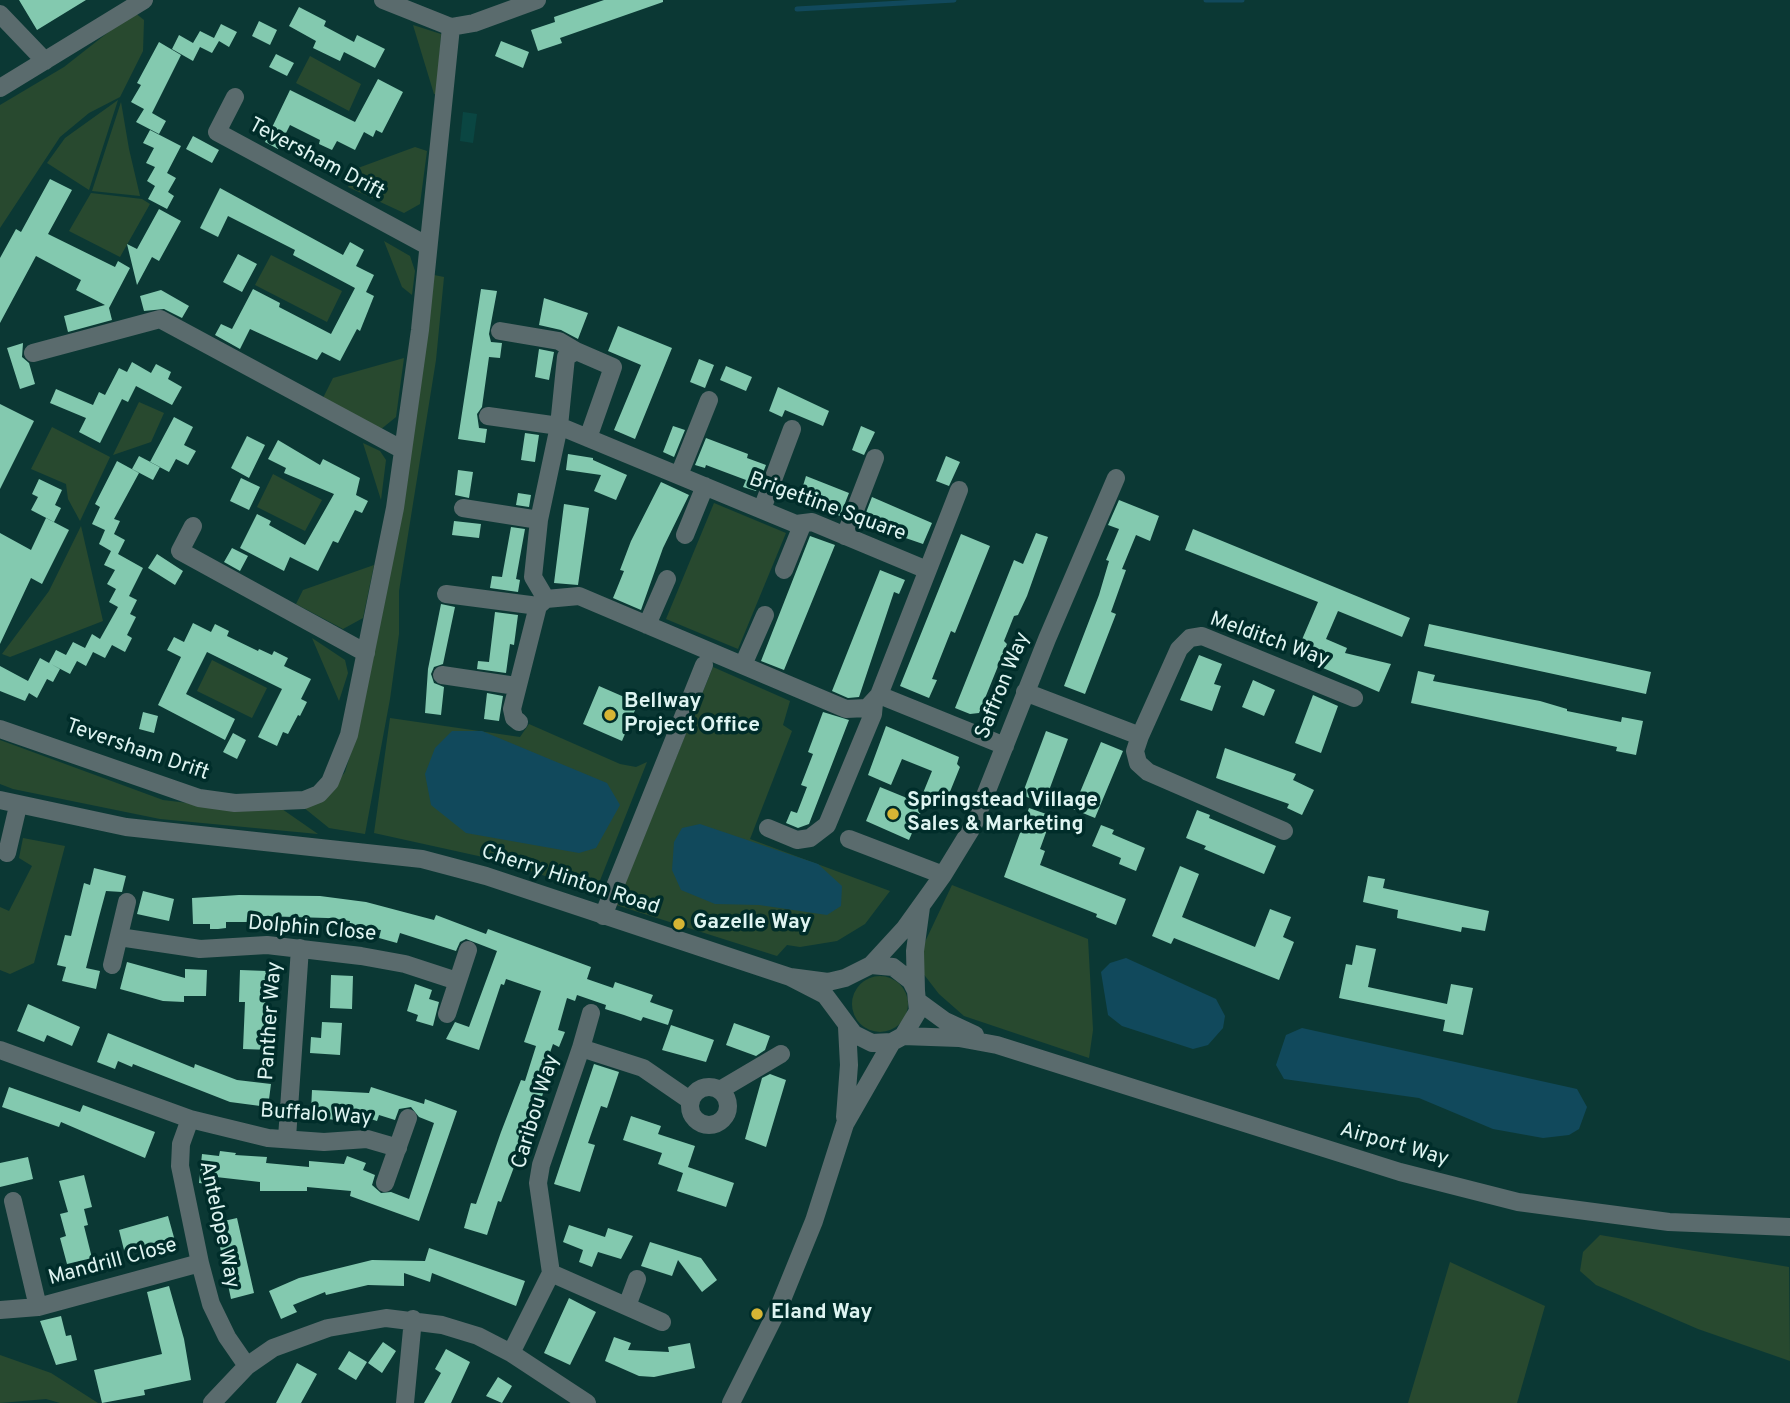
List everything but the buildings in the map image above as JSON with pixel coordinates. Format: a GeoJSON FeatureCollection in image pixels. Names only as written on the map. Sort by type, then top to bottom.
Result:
{"type":"FeatureCollection","features":[{"type":"Feature","properties":{"kind":"street"},"geometry":{"type":"LineString","coordinates":[[0,88],[144,0]]}},
{"type":"Feature","properties":{"kind":"street"},"geometry":{"type":"LineString","coordinates":[[383,0],[451,27],[474,23],[537,0]]}},
{"type":"Feature","properties":{"kind":"street"},"geometry":{"type":"LineString","coordinates":[[0,14],[45,61]]}},
{"type":"Feature","properties":{"kind":"street","name":"Teversham Drift"},"geometry":{"type":"LineString","coordinates":[[0,729],[200,798],[235,803],[304,800],[319,794],[339,766],[349,735],[395,508],[420,330],[451,27]]}},
{"type":"Feature","properties":{"kind":"street","name":"Teversham Drift"},"geometry":{"type":"LineString","coordinates":[[235,97],[217,132],[428,246]]}},
{"type":"Feature","properties":{"kind":"street"},"geometry":{"type":"LineString","coordinates":[[33,353],[160,319],[403,450]]}},
{"type":"Feature","properties":{"kind":"street"},"geometry":{"type":"LineString","coordinates":[[500,331],[559,341],[613,367],[588,438]]}},
{"type":"Feature","properties":{"kind":"street"},"geometry":{"type":"LineString","coordinates":[[519,722],[514,718],[512,709],[516,686],[542,602],[533,577],[539,520],[559,426],[566,357],[576,351]]}},
{"type":"Feature","properties":{"kind":"street"},"geometry":{"type":"LineString","coordinates":[[679,475],[709,400]]}},
{"type":"Feature","properties":{"kind":"street","name":"Brigettine Square"},"geometry":{"type":"LineString","coordinates":[[488,416],[559,426],[796,524],[811,522],[927,570]]}},
{"type":"Feature","properties":{"kind":"street"},"geometry":{"type":"LineString","coordinates":[[762,509],[792,429]]}},
{"type":"Feature","properties":{"kind":"street"},"geometry":{"type":"LineString","coordinates":[[845,536],[875,458]]}},
{"type":"Feature","properties":{"kind":"street","name":"Saffron Way"},"geometry":{"type":"LineString","coordinates":[[869,966],[905,928],[943,875],[973,826],[1025,692],[1115,478]]}},
{"type":"Feature","properties":{"kind":"street"},"geometry":{"type":"LineString","coordinates":[[685,535],[705,486]]}},
{"type":"Feature","properties":{"kind":"street"},"geometry":{"type":"LineString","coordinates":[[768,828],[797,840],[810,838],[827,825],[873,714],[959,490]]}},
{"type":"Feature","properties":{"kind":"street"},"geometry":{"type":"LineString","coordinates":[[463,508],[539,520]]}},
{"type":"Feature","properties":{"kind":"street"},"geometry":{"type":"LineString","coordinates":[[784,570],[803,523]]}},
{"type":"Feature","properties":{"kind":"street"},"geometry":{"type":"LineString","coordinates":[[193,526],[180,551],[366,653]]}},
{"type":"Feature","properties":{"kind":"street"},"geometry":{"type":"LineString","coordinates":[[648,625],[667,579]]}},
{"type":"Feature","properties":{"kind":"street"},"geometry":{"type":"LineString","coordinates":[[446,594],[542,602],[579,596],[846,709],[860,710],[877,699]]}},
{"type":"Feature","properties":{"kind":"street"},"geometry":{"type":"LineString","coordinates":[[743,665],[765,615]]}},
{"type":"Feature","properties":{"kind":"street","name":"Melditch Way"},"geometry":{"type":"LineString","coordinates":[[1140,736],[1179,649],[1190,638],[1202,636],[1354,698]]}},
{"type":"Feature","properties":{"kind":"street"},"geometry":{"type":"LineString","coordinates":[[603,916],[704,665]]}},
{"type":"Feature","properties":{"kind":"street"},"geometry":{"type":"LineString","coordinates":[[442,675],[516,686]]}},
{"type":"Feature","properties":{"kind":"street"},"geometry":{"type":"LineString","coordinates":[[1025,692],[1140,736],[1135,751],[1138,763],[1148,772],[1284,831]]}},
{"type":"Feature","properties":{"kind":"street"},"geometry":{"type":"LineString","coordinates":[[877,699],[1005,746]]}},
{"type":"Feature","properties":{"kind":"street"},"geometry":{"type":"LineString","coordinates":[[0,800],[18,806],[6,853]]}},
{"type":"Feature","properties":{"kind":"street","name":"Cherry Hinton Road"},"geometry":{"type":"LineString","coordinates":[[18,806],[176,834],[422,859],[486,876],[790,977]]}},
{"type":"Feature","properties":{"kind":"street"},"geometry":{"type":"LineString","coordinates":[[849,839],[943,875]]}},
{"type":"Feature","properties":{"kind":"street"},"geometry":{"type":"LineString","coordinates":[[112,965],[127,902]]}},
{"type":"Feature","properties":{"kind":"street","name":"Saffron Way"},"geometry":{"type":"LineString","coordinates":[[918,996],[915,951],[922,904]]}},
{"type":"Feature","properties":{"kind":"street","name":"Dolphin Close"},"geometry":{"type":"LineString","coordinates":[[119,937],[200,950],[268,945],[300,948],[405,964],[457,981]]}},
{"type":"Feature","properties":{"kind":"street","name":"Panther Way"},"geometry":{"type":"LineString","coordinates":[[287,1138],[300,948]]}},
{"type":"Feature","properties":{"kind":"street"},"geometry":{"type":"LineString","coordinates":[[447,1014],[468,950]]}},
{"type":"Feature","properties":{"kind":"street"},"geometry":{"type":"LineString","coordinates":[[731,1403],[784,1295],[814,1221],[845,1124],[897,1039],[915,1021],[918,996],[911,981],[893,967],[869,966],[845,978],[828,982],[790,977]]}},
{"type":"Feature","properties":{"kind":"street"},"geometry":{"type":"LineString","coordinates":[[845,1124],[849,1065],[841,995],[848,980],[869,966]]}},
{"type":"Feature","properties":{"kind":"street"},"geometry":{"type":"LineString","coordinates":[[790,977],[825,995],[845,1023],[862,1040],[872,1043],[897,1039]]}},
{"type":"Feature","properties":{"kind":"street","name":"Airport Way"},"geometry":{"type":"LineString","coordinates":[[918,996],[945,1021],[997,1045]]}},
{"type":"Feature","properties":{"kind":"street","name":"Caribou Way"},"geometry":{"type":"LineString","coordinates":[[551,1273],[538,1183],[541,1166],[591,1013]]}},
{"type":"Feature","properties":{"kind":"street","name":"Airport Way"},"geometry":{"type":"LineString","coordinates":[[897,1039],[959,1038],[997,1045],[1400,1172],[1518,1202],[1669,1222],[1790,1227]]}},
{"type":"Feature","properties":{"kind":"street","name":"Caribou Way"},"geometry":{"type":"LineString","coordinates":[[581,1048],[643,1068],[691,1101],[694,1118],[706,1125],[714,1125],[728,1111],[727,1097],[720,1090]]}},
{"type":"Feature","properties":{"kind":"street"},"geometry":{"type":"LineString","coordinates":[[0,1050],[190,1119]]}},
{"type":"Feature","properties":{"kind":"street"},"geometry":{"type":"LineString","coordinates":[[691,1101],[705,1087],[720,1090],[781,1054]]}},
{"type":"Feature","properties":{"kind":"street","name":"Buffalo Way"},"geometry":{"type":"LineString","coordinates":[[385,1183],[408,1118]]}},
{"type":"Feature","properties":{"kind":"street","name":"Buffalo Way"},"geometry":{"type":"LineString","coordinates":[[190,1119],[235,1131],[324,1142],[367,1139],[398,1148]]}},
{"type":"Feature","properties":{"kind":"street","name":"Antelope Way"},"geometry":{"type":"LineString","coordinates":[[190,1119],[181,1144],[180,1166],[200,1263],[211,1304],[227,1337],[247,1366]]}},
{"type":"Feature","properties":{"kind":"street","name":"Mandrill Close"},"geometry":{"type":"LineString","coordinates":[[13,1202],[38,1307]]}},
{"type":"Feature","properties":{"kind":"street","name":"Mandrill Close"},"geometry":{"type":"LineString","coordinates":[[0,1310],[38,1307],[200,1263]]}},
{"type":"Feature","properties":{"kind":"street"},"geometry":{"type":"LineString","coordinates":[[511,1353],[551,1273],[662,1322]]}},
{"type":"Feature","properties":{"kind":"street"},"geometry":{"type":"LineString","coordinates":[[627,1306],[637,1279]]}},
{"type":"Feature","properties":{"kind":"street"},"geometry":{"type":"LineString","coordinates":[[405,1403],[413,1319]]}},
{"type":"Feature","properties":{"kind":"street"},"geometry":{"type":"LineString","coordinates":[[212,1403],[247,1366],[273,1348],[302,1335],[359,1322],[413,1319],[461,1330],[511,1353],[587,1403]]}},
{"type":"Feature","properties":{"kind":"shaded area"},"geometry":{"type":"Polygon","coordinates":[[[463,112],[477,114],[473,143],[460,141],[463,112]]]}},
{"type":"Feature","properties":{"kind":"shaded area"},"geometry":{"type":"Polygon","coordinates":[[[452,731],[482,731],[607,783],[620,805],[596,848],[579,853],[466,833],[431,805],[425,774],[435,748],[452,731]]]}},
{"type":"Feature","properties":{"kind":"shaded area"},"geometry":{"type":"Polygon","coordinates":[[[700,824],[818,864],[842,886],[841,906],[827,915],[759,905],[715,904],[681,890],[672,870],[674,842],[682,828],[700,824]]]}},
{"type":"Feature","properties":{"kind":"shaded area"},"geometry":{"type":"Polygon","coordinates":[[[1126,958],[1216,999],[1225,1016],[1223,1028],[1208,1045],[1193,1049],[1122,1026],[1108,1015],[1101,972],[1110,963],[1126,958]]]}},
{"type":"Feature","properties":{"kind":"shaded area"},"geometry":{"type":"Polygon","coordinates":[[[1302,1028],[1577,1089],[1587,1107],[1579,1129],[1569,1135],[1543,1138],[1493,1129],[1419,1098],[1284,1079],[1276,1065],[1286,1035],[1302,1028]]]}},
{"type":"Feature","properties":{"kind":"green space"},"geometry":{"type":"Polygon","coordinates":[[[134,12],[144,20],[143,51],[120,97],[89,113],[60,137],[0,228],[0,105],[64,67],[134,12]]]}},
{"type":"Feature","properties":{"kind":"green space"},"geometry":{"type":"Polygon","coordinates":[[[413,25],[441,34],[437,95],[434,94],[413,25]]]}},
{"type":"Feature","properties":{"kind":"green space"},"geometry":{"type":"Polygon","coordinates":[[[310,56],[361,84],[349,111],[296,83],[310,56]]]}},
{"type":"Feature","properties":{"kind":"green space"},"geometry":{"type":"Polygon","coordinates":[[[118,100],[89,190],[47,163],[65,138],[118,100]]]}},
{"type":"Feature","properties":{"kind":"green space"},"geometry":{"type":"Polygon","coordinates":[[[121,102],[129,149],[140,196],[92,191],[121,102]]]}},
{"type":"Feature","properties":{"kind":"green space"},"geometry":{"type":"Polygon","coordinates":[[[415,147],[427,151],[420,204],[404,213],[348,187],[358,168],[415,147]]]}},
{"type":"Feature","properties":{"kind":"green space"},"geometry":{"type":"Polygon","coordinates":[[[91,193],[142,199],[150,204],[120,257],[69,231],[91,193]]]}},
{"type":"Feature","properties":{"kind":"green space"},"geometry":{"type":"Polygon","coordinates":[[[384,241],[410,256],[415,271],[412,295],[402,287],[384,241]]]}},
{"type":"Feature","properties":{"kind":"green space"},"geometry":{"type":"Polygon","coordinates":[[[271,255],[342,291],[327,322],[255,285],[271,255]]]}},
{"type":"Feature","properties":{"kind":"green space"},"geometry":{"type":"Polygon","coordinates":[[[434,275],[444,277],[436,360],[399,591],[399,634],[390,699],[365,834],[329,828],[303,807],[325,798],[345,772],[356,736],[434,275]]]}},
{"type":"Feature","properties":{"kind":"green space"},"geometry":{"type":"Polygon","coordinates":[[[404,358],[396,417],[380,430],[322,400],[333,378],[404,358]]]}},
{"type":"Feature","properties":{"kind":"green space"},"geometry":{"type":"Polygon","coordinates":[[[139,402],[164,413],[151,442],[113,455],[139,402]]]}},
{"type":"Feature","properties":{"kind":"green space"},"geometry":{"type":"Polygon","coordinates":[[[52,427],[110,457],[80,521],[68,499],[66,484],[31,469],[52,427]]]}},
{"type":"Feature","properties":{"kind":"green space"},"geometry":{"type":"Polygon","coordinates":[[[363,443],[380,451],[386,460],[381,500],[363,443]]]}},
{"type":"Feature","properties":{"kind":"green space"},"geometry":{"type":"Polygon","coordinates":[[[273,474],[322,500],[305,531],[257,507],[273,474]]]}},
{"type":"Feature","properties":{"kind":"green space"},"geometry":{"type":"Polygon","coordinates":[[[714,503],[786,533],[738,649],[666,619],[714,503]]]}},
{"type":"Feature","properties":{"kind":"green space"},"geometry":{"type":"Polygon","coordinates":[[[81,526],[103,621],[10,657],[2,654],[49,591],[81,526]]]}},
{"type":"Feature","properties":{"kind":"green space"},"geometry":{"type":"Polygon","coordinates":[[[374,565],[363,618],[343,629],[296,604],[303,590],[374,565]]]}},
{"type":"Feature","properties":{"kind":"green space"},"geometry":{"type":"Polygon","coordinates":[[[312,638],[345,660],[348,673],[339,701],[312,638]]]}},
{"type":"Feature","properties":{"kind":"green space"},"geometry":{"type":"Polygon","coordinates":[[[212,660],[267,688],[252,718],[197,691],[212,660]]]}},
{"type":"Feature","properties":{"kind":"green space"},"geometry":{"type":"Polygon","coordinates":[[[713,667],[790,701],[783,725],[792,731],[750,839],[890,891],[865,924],[837,941],[800,947],[787,945],[777,956],[616,905],[713,667]]]}},
{"type":"Feature","properties":{"kind":"green space"},"geometry":{"type":"Polygon","coordinates":[[[390,718],[520,737],[529,724],[620,764],[636,767],[647,762],[595,893],[501,861],[374,833],[390,718]]]}},
{"type":"Feature","properties":{"kind":"green space"},"geometry":{"type":"Polygon","coordinates":[[[0,740],[163,800],[221,807],[282,809],[318,834],[160,819],[13,789],[0,784],[0,740]]]}},
{"type":"Feature","properties":{"kind":"green space"},"geometry":{"type":"Polygon","coordinates":[[[23,838],[65,846],[34,963],[10,974],[0,970],[0,907],[9,911],[32,866],[19,858],[23,838]]]}},
{"type":"Feature","properties":{"kind":"green space"},"geometry":{"type":"Polygon","coordinates":[[[952,885],[1088,939],[1093,1030],[1089,1058],[964,1016],[939,994],[922,972],[924,944],[952,885]]]}},
{"type":"Feature","properties":{"kind":"green space"},"geometry":{"type":"Polygon","coordinates":[[[880,976],[891,978],[900,984],[906,993],[906,1015],[900,1024],[891,1030],[880,1032],[869,1030],[860,1024],[854,1015],[852,1004],[854,993],[860,984],[869,978],[880,976]]]}},
{"type":"Feature","properties":{"kind":"green space"},"geometry":{"type":"Polygon","coordinates":[[[1600,1235],[1789,1267],[1790,1361],[1698,1329],[1596,1285],[1580,1271],[1583,1252],[1600,1235]]]}},
{"type":"Feature","properties":{"kind":"green space"},"geometry":{"type":"Polygon","coordinates":[[[1450,1262],[1545,1306],[1517,1403],[1408,1403],[1450,1262]]]}},
{"type":"Feature","properties":{"kind":"green space"},"geometry":{"type":"Polygon","coordinates":[[[0,1355],[51,1373],[98,1403],[60,1403],[46,1399],[0,1403],[0,1355]]]}},
{"type":"Feature","properties":{"kind":"waterway"},"geometry":{"type":"LineString","coordinates":[[797,9],[954,0]]}},
{"type":"Feature","properties":{"kind":"waterway"},"geometry":{"type":"LineString","coordinates":[[1206,0],[1242,0]]}},
{"type":"Feature","properties":{"kind":"place","name":"Bellway Project Office"},"geometry":{"type":"Point","coordinates":[610,715]}},
{"type":"Feature","properties":{"kind":"place","name":"Springstead Village Sales & Marketing"},"geometry":{"type":"Point","coordinates":[893,814]}},
{"type":"Feature","properties":{"kind":"place","name":"Gazelle Way"},"geometry":{"type":"Point","coordinates":[679,924]}},
{"type":"Feature","properties":{"kind":"place","name":"Eland Way"},"geometry":{"type":"Point","coordinates":[757,1314]}}]}
